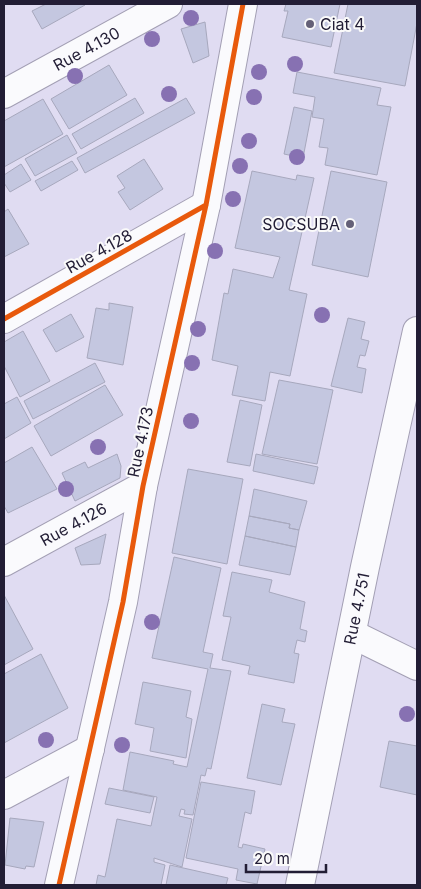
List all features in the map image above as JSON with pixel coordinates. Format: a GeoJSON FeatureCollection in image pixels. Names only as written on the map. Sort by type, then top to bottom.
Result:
{"type":"FeatureCollection","features":[{"type":"Feature","properties":{"kind":"street","name":"Rue 4.130"},"geometry":{"type":"LineString","coordinates":[[4,94],[168,4]]}},
{"type":"Feature","properties":{"kind":"street","name":"Rue 4.173"},"geometry":{"type":"LineString","coordinates":[[59,885],[123,602],[143,486],[206,205],[243,4]]}},
{"type":"Feature","properties":{"kind":"street","name":"Rue 4.128"},"geometry":{"type":"LineString","coordinates":[[4,319],[206,205]]}},
{"type":"Feature","properties":{"kind":"street","name":"Rue 4.751"},"geometry":{"type":"LineString","coordinates":[[302,885],[352,634],[417,331]]}},
{"type":"Feature","properties":{"kind":"street","name":"Rue 4.126"},"geometry":{"type":"LineString","coordinates":[[4,562],[143,486]]}},
{"type":"Feature","properties":{"kind":"street"},"geometry":{"type":"LineString","coordinates":[[352,634],[417,666]]}},
{"type":"Feature","properties":{"kind":"street"},"geometry":{"type":"LineString","coordinates":[[4,795],[90,749]]}},
{"type":"Feature","properties":{"kind":"building"},"geometry":{"type":"Polygon","coordinates":[[[46,4],[85,5],[42,29],[32,11],[46,4]]]}},
{"type":"Feature","properties":{"kind":"building","name":"Ciat 4"},"geometry":{"type":"Polygon","coordinates":[[[286,4],[340,4],[331,47],[282,37],[288,11],[284,11],[286,4]]]}},
{"type":"Feature","properties":{"kind":"building"},"geometry":{"type":"Polygon","coordinates":[[[348,4],[417,4],[417,23],[405,86],[334,73],[348,4]]]}},
{"type":"Feature","properties":{"kind":"building"},"geometry":{"type":"Polygon","coordinates":[[[205,22],[209,56],[193,63],[181,29],[205,22]]]}},
{"type":"Feature","properties":{"kind":"building"},"geometry":{"type":"Polygon","coordinates":[[[109,65],[127,95],[69,129],[51,99],[109,65]]]}},
{"type":"Feature","properties":{"kind":"building"},"geometry":{"type":"Polygon","coordinates":[[[297,72],[381,88],[377,105],[391,107],[377,175],[325,165],[328,148],[319,147],[324,119],[312,117],[315,97],[293,93],[297,72]]]}},
{"type":"Feature","properties":{"kind":"building"},"geometry":{"type":"Polygon","coordinates":[[[135,98],[144,113],[81,149],[72,134],[135,98]]]}},
{"type":"Feature","properties":{"kind":"building"},"geometry":{"type":"Polygon","coordinates":[[[186,98],[195,113],[85,173],[77,158],[186,98]]]}},
{"type":"Feature","properties":{"kind":"building"},"geometry":{"type":"Polygon","coordinates":[[[43,99],[63,134],[4,167],[4,121],[43,99]]]}},
{"type":"Feature","properties":{"kind":"building"},"geometry":{"type":"Polygon","coordinates":[[[294,107],[312,111],[303,158],[284,154],[294,107]]]}},
{"type":"Feature","properties":{"kind":"building"},"geometry":{"type":"Polygon","coordinates":[[[67,135],[77,153],[35,176],[25,159],[67,135]]]}},
{"type":"Feature","properties":{"kind":"building"},"geometry":{"type":"Polygon","coordinates":[[[144,159],[163,189],[130,210],[118,192],[125,188],[117,176],[144,159]]]}},
{"type":"Feature","properties":{"kind":"building"},"geometry":{"type":"Polygon","coordinates":[[[72,161],[78,170],[41,191],[35,181],[72,161]]]}},
{"type":"Feature","properties":{"kind":"building"},"geometry":{"type":"Polygon","coordinates":[[[21,164],[31,180],[10,192],[4,183],[4,175],[21,164]]]}},
{"type":"Feature","properties":{"kind":"building"},"geometry":{"type":"Polygon","coordinates":[[[252,171],[296,180],[297,175],[314,178],[289,290],[307,294],[290,376],[270,372],[265,401],[232,395],[238,366],[212,360],[224,293],[228,294],[233,269],[273,278],[280,257],[235,248],[252,171]]]}},
{"type":"Feature","properties":{"kind":"building","name":"SOCSUBA"},"geometry":{"type":"Polygon","coordinates":[[[331,171],[387,182],[368,277],[312,265],[331,171]]]}},
{"type":"Feature","properties":{"kind":"building"},"geometry":{"type":"Polygon","coordinates":[[[8,209],[29,244],[4,257],[4,212],[8,209]]]}},
{"type":"Feature","properties":{"kind":"building"},"geometry":{"type":"Polygon","coordinates":[[[109,303],[133,307],[123,365],[87,358],[96,308],[109,310],[109,303]]]}},
{"type":"Feature","properties":{"kind":"building"},"geometry":{"type":"Polygon","coordinates":[[[71,314],[84,337],[56,352],[43,330],[71,314]]]}},
{"type":"Feature","properties":{"kind":"building"},"geometry":{"type":"Polygon","coordinates":[[[348,318],[365,322],[361,339],[369,341],[365,356],[360,355],[357,367],[366,369],[362,393],[331,386],[348,318]]]}},
{"type":"Feature","properties":{"kind":"building"},"geometry":{"type":"Polygon","coordinates":[[[23,331],[50,381],[20,397],[4,366],[4,342],[23,331]]]}},
{"type":"Feature","properties":{"kind":"building"},"geometry":{"type":"Polygon","coordinates":[[[95,363],[105,382],[33,419],[24,401],[95,363]]]}},
{"type":"Feature","properties":{"kind":"building"},"geometry":{"type":"Polygon","coordinates":[[[279,380],[333,390],[317,464],[262,454],[279,380]]]}},
{"type":"Feature","properties":{"kind":"building"},"geometry":{"type":"Polygon","coordinates":[[[105,385],[123,415],[51,456],[34,426],[105,385]]]}},
{"type":"Feature","properties":{"kind":"building"},"geometry":{"type":"Polygon","coordinates":[[[17,397],[31,423],[4,439],[4,404],[17,397]]]}},
{"type":"Feature","properties":{"kind":"building"},"geometry":{"type":"Polygon","coordinates":[[[240,400],[262,405],[250,466],[227,462],[240,400]]]}},
{"type":"Feature","properties":{"kind":"building"},"geometry":{"type":"Polygon","coordinates":[[[32,447],[57,489],[8,513],[4,506],[4,463],[32,447]]]}},
{"type":"Feature","properties":{"kind":"building"},"geometry":{"type":"Polygon","coordinates":[[[117,454],[121,466],[120,478],[75,501],[62,473],[85,462],[88,468],[117,454]]]}},
{"type":"Feature","properties":{"kind":"building"},"geometry":{"type":"Polygon","coordinates":[[[256,454],[318,467],[314,484],[253,471],[256,454]]]}},
{"type":"Feature","properties":{"kind":"building"},"geometry":{"type":"Polygon","coordinates":[[[188,469],[243,479],[227,564],[172,553],[188,469]]]}},
{"type":"Feature","properties":{"kind":"building"},"geometry":{"type":"Polygon","coordinates":[[[254,489],[307,501],[299,530],[289,528],[290,524],[249,516],[254,489]]]}},
{"type":"Feature","properties":{"kind":"building"},"geometry":{"type":"Polygon","coordinates":[[[249,516],[290,524],[289,528],[299,530],[296,547],[245,536],[249,516]]]}},
{"type":"Feature","properties":{"kind":"building"},"geometry":{"type":"Polygon","coordinates":[[[106,534],[100,564],[81,565],[75,548],[106,534]]]}},
{"type":"Feature","properties":{"kind":"building"},"geometry":{"type":"Polygon","coordinates":[[[245,536],[296,547],[290,575],[239,565],[245,536]]]}},
{"type":"Feature","properties":{"kind":"building"},"geometry":{"type":"Polygon","coordinates":[[[174,557],[221,568],[203,652],[213,654],[210,668],[231,671],[211,769],[207,768],[205,776],[201,775],[193,815],[184,814],[185,810],[181,809],[179,816],[192,819],[182,867],[154,858],[154,862],[165,865],[161,885],[96,885],[98,875],[105,877],[117,819],[151,826],[157,797],[123,790],[130,752],[174,761],[173,764],[187,767],[208,669],[152,658],[174,557]]]}},
{"type":"Feature","properties":{"kind":"building"},"geometry":{"type":"Polygon","coordinates":[[[232,572],[272,580],[269,592],[305,602],[300,629],[307,631],[305,642],[297,640],[294,653],[299,654],[294,683],[248,674],[250,666],[222,660],[231,617],[223,616],[232,572]]]}},
{"type":"Feature","properties":{"kind":"building"},"geometry":{"type":"Polygon","coordinates":[[[4,595],[33,649],[4,665],[4,595]]]}},
{"type":"Feature","properties":{"kind":"building"},"geometry":{"type":"Polygon","coordinates":[[[41,654],[68,708],[4,743],[4,674],[41,654]]]}},
{"type":"Feature","properties":{"kind":"building"},"geometry":{"type":"Polygon","coordinates":[[[143,682],[191,691],[186,717],[192,719],[186,758],[150,751],[154,728],[135,724],[143,682]]]}},
{"type":"Feature","properties":{"kind":"building"},"geometry":{"type":"Polygon","coordinates":[[[262,704],[285,709],[282,722],[295,724],[281,785],[247,778],[262,704]]]}},
{"type":"Feature","properties":{"kind":"building"},"geometry":{"type":"Polygon","coordinates":[[[389,741],[417,746],[417,795],[380,787],[389,741]]]}},
{"type":"Feature","properties":{"kind":"building"},"geometry":{"type":"Polygon","coordinates":[[[201,782],[255,791],[251,814],[245,812],[238,847],[242,848],[243,844],[265,849],[257,884],[236,880],[238,869],[186,858],[201,782]]]}},
{"type":"Feature","properties":{"kind":"building"},"geometry":{"type":"Polygon","coordinates":[[[109,788],[154,797],[150,813],[105,804],[109,788]]]}},
{"type":"Feature","properties":{"kind":"building"},"geometry":{"type":"Polygon","coordinates":[[[10,818],[44,822],[34,867],[26,866],[25,869],[5,865],[10,818]]]}},
{"type":"Feature","properties":{"kind":"building"},"geometry":{"type":"Polygon","coordinates":[[[170,865],[228,878],[226,885],[166,885],[170,865]]]}},
{"type":"Feature","properties":{"kind":"cycle path"},"geometry":{"type":"LineString","coordinates":[[59,885],[123,602],[143,486],[206,205],[243,4]]}},
{"type":"Feature","properties":{"kind":"cycle path"},"geometry":{"type":"LineString","coordinates":[[4,319],[206,205]]}},
{"type":"Feature","properties":{"kind":"place","name":"Ciat 4"},"geometry":{"type":"Point","coordinates":[310,24]}},
{"type":"Feature","properties":{"kind":"place","name":"SOCSUBA"},"geometry":{"type":"Point","coordinates":[350,224]}}]}
